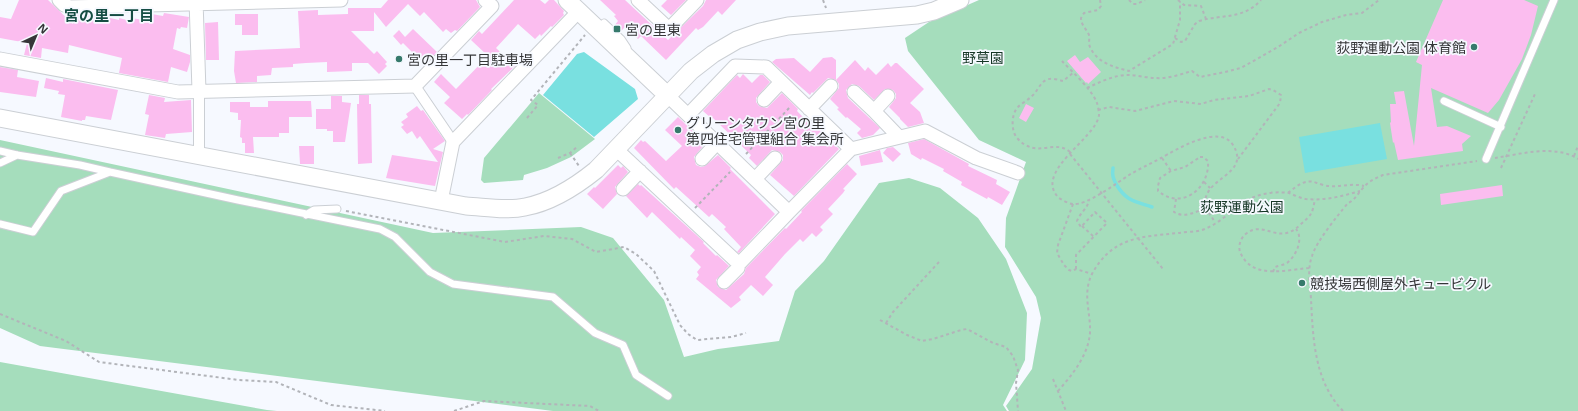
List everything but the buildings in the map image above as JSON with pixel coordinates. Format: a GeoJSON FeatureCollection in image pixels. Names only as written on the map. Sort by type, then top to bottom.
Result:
{"type":"FeatureCollection","features":[{"type":"Feature","properties":{"kind":"street"},"geometry":{"type":"LineString","coordinates":[[59,0],[64,5],[70,7],[196,2],[341,0]]}},
{"type":"Feature","properties":{"kind":"street"},"geometry":{"type":"LineString","coordinates":[[0,58],[178,92],[415,86],[492,6],[485,0]]}},
{"type":"Feature","properties":{"kind":"street"},"geometry":{"type":"LineString","coordinates":[[638,0],[669,29],[697,0]]}},
{"type":"Feature","properties":{"kind":"street"},"geometry":{"type":"LineString","coordinates":[[0,118],[466,206],[502,208],[524,207],[546,201],[564,193],[586,178],[691,71],[713,54],[738,40],[760,32],[788,26],[917,15],[934,11],[960,0]]}},
{"type":"Feature","properties":{"kind":"street"},"geometry":{"type":"LineString","coordinates":[[196,2],[199,91],[199,155]]}},
{"type":"Feature","properties":{"kind":"street"},"geometry":{"type":"LineString","coordinates":[[441,201],[453,142],[573,5],[789,212]]}},
{"type":"Feature","properties":{"kind":"street"},"geometry":{"type":"LineString","coordinates":[[688,115],[735,66],[766,67],[851,148]]}},
{"type":"Feature","properties":{"kind":"street"},"geometry":{"type":"LineString","coordinates":[[764,100],[781,82]]}},
{"type":"Feature","properties":{"kind":"street"},"geometry":{"type":"LineString","coordinates":[[415,86],[453,142]]}},
{"type":"Feature","properties":{"kind":"street"},"geometry":{"type":"LineString","coordinates":[[809,108],[831,86]]}},
{"type":"Feature","properties":{"kind":"street"},"geometry":{"type":"LineString","coordinates":[[854,92],[899,137]]}},
{"type":"Feature","properties":{"kind":"street"},"geometry":{"type":"LineString","coordinates":[[874,111],[888,96]]}},
{"type":"Feature","properties":{"kind":"street"},"geometry":{"type":"LineString","coordinates":[[724,282],[738,268],[739,264],[851,148],[925,131],[1010,174]]}},
{"type":"Feature","properties":{"kind":"street"},"geometry":{"type":"LineString","coordinates":[[702,159],[717,143]]}},
{"type":"Feature","properties":{"kind":"street"},"geometry":{"type":"LineString","coordinates":[[616,149],[739,264]]}},
{"type":"Feature","properties":{"kind":"street"},"geometry":{"type":"LineString","coordinates":[[755,179],[774,158]]}},
{"type":"Feature","properties":{"kind":"street"},"geometry":{"type":"LineString","coordinates":[[623,189],[640,171]]}},
{"type":"Feature","properties":{"kind":"lane"},"geometry":{"type":"LineString","coordinates":[[1486,159],[1554,0]]}},
{"type":"Feature","properties":{"kind":"lane"},"geometry":{"type":"LineString","coordinates":[[1444,101],[1500,126]]}},
{"type":"Feature","properties":{"kind":"lane"},"geometry":{"type":"LineString","coordinates":[[0,151],[80,165],[306,215],[380,229],[395,237],[430,272],[453,284],[553,298],[595,333],[623,345],[636,375],[668,396]]}},
{"type":"Feature","properties":{"kind":"lane"},"geometry":{"type":"LineString","coordinates":[[0,163],[18,155]]}},
{"type":"Feature","properties":{"kind":"lane"},"geometry":{"type":"LineString","coordinates":[[0,224],[33,232],[61,191],[110,172]]}},
{"type":"Feature","properties":{"kind":"lane"},"geometry":{"type":"LineString","coordinates":[[306,215],[314,210],[337,209]]}},
{"type":"Feature","properties":{"kind":"path"},"geometry":{"type":"LineString","coordinates":[[1100,0],[1101,6],[1098,10],[1084,13],[1081,18],[1082,24],[1089,37],[1090,48],[1098,59],[1103,62],[1129,71],[1171,47],[1180,20],[1180,2]]}},
{"type":"Feature","properties":{"kind":"path"},"geometry":{"type":"LineString","coordinates":[[1129,0],[1133,4],[1137,4],[1145,0]]}},
{"type":"Feature","properties":{"kind":"path"},"geometry":{"type":"LineString","coordinates":[[1178,0],[1184,5],[1201,6],[1206,19]]}},
{"type":"Feature","properties":{"kind":"path"},"geometry":{"type":"LineString","coordinates":[[1175,38],[1185,42],[1195,24],[1206,19],[1237,16],[1256,6],[1261,0]]}},
{"type":"Feature","properties":{"kind":"path"},"geometry":{"type":"LineString","coordinates":[[1087,88],[1118,76],[1134,75],[1157,78],[1170,77],[1192,71],[1200,76],[1236,69],[1254,61],[1299,33],[1322,22],[1346,15],[1362,13],[1379,0]]}},
{"type":"Feature","properties":{"kind":"path"},"geometry":{"type":"LineString","coordinates":[[527,118],[538,105],[531,100],[580,40]]}},
{"type":"Feature","properties":{"kind":"path"},"geometry":{"type":"LineString","coordinates":[[1062,61],[1087,88],[1097,102],[1099,115],[1091,130],[1057,169],[1053,183],[1055,192],[1059,198],[1073,204],[1089,200],[1131,174],[1191,143],[1205,138],[1225,138],[1232,144],[1238,155],[1237,160]]}},
{"type":"Feature","properties":{"kind":"path"},"geometry":{"type":"LineString","coordinates":[[1132,70],[1134,75]]}},
{"type":"Feature","properties":{"kind":"path"},"geometry":{"type":"LineString","coordinates":[[1073,73],[1063,81],[1046,79],[1032,96],[1015,110],[1013,130],[1016,137],[1025,146],[1039,149],[1054,147],[1063,148],[1070,153],[1163,269]]}},
{"type":"Feature","properties":{"kind":"path"},"geometry":{"type":"LineString","coordinates":[[1098,110],[1108,107],[1135,110],[1174,101],[1201,104],[1214,100],[1249,96],[1269,89],[1278,92],[1281,95],[1280,103],[1237,160],[1230,172],[1210,188],[1206,196],[1207,208],[1215,222]]}},
{"type":"Feature","properties":{"kind":"path"},"geometry":{"type":"LineString","coordinates":[[1501,168],[1534,94]]}},
{"type":"Feature","properties":{"kind":"path"},"geometry":{"type":"LineString","coordinates":[[687,216],[799,99]]}},
{"type":"Feature","properties":{"kind":"path"},"geometry":{"type":"LineString","coordinates":[[558,158],[570,153],[578,146]]}},
{"type":"Feature","properties":{"kind":"path"},"geometry":{"type":"LineString","coordinates":[[1574,156],[1578,146]]}},
{"type":"Feature","properties":{"kind":"path"},"geometry":{"type":"LineString","coordinates":[[1343,411],[1330,394],[1316,361],[1308,268],[1312,255],[1317,246],[1348,203],[1353,201],[1365,186],[1374,179],[1383,175],[1554,150],[1578,158]]}},
{"type":"Feature","properties":{"kind":"path"},"geometry":{"type":"LineString","coordinates":[[570,153],[575,160]]}},
{"type":"Feature","properties":{"kind":"path"},"geometry":{"type":"LineString","coordinates":[[1200,157],[1203,157],[1208,161],[1208,169],[1204,182],[1190,196],[1176,199],[1164,196],[1158,191],[1160,178],[1171,171],[1185,167],[1200,157]]}},
{"type":"Feature","properties":{"kind":"path"},"geometry":{"type":"LineString","coordinates":[[1162,158],[1171,171]]}},
{"type":"Feature","properties":{"kind":"path"},"geometry":{"type":"LineString","coordinates":[[1204,182],[1210,188]]}},
{"type":"Feature","properties":{"kind":"path"},"geometry":{"type":"LineString","coordinates":[[1288,193],[1300,184],[1307,182],[1314,182],[1328,186],[1355,184],[1365,186]]}},
{"type":"Feature","properties":{"kind":"path"},"geometry":{"type":"LineString","coordinates":[[1058,391],[1076,369],[1088,342],[1089,326],[1086,302],[1087,288],[1092,274],[1109,252],[1126,241],[1138,238],[1202,230],[1246,199],[1265,194],[1288,193],[1304,199],[1315,199],[1343,196],[1361,191]]}},
{"type":"Feature","properties":{"kind":"path"},"geometry":{"type":"LineString","coordinates":[[1176,199],[1174,212],[1178,214],[1188,215],[1207,208]]}},
{"type":"Feature","properties":{"kind":"path"},"geometry":{"type":"LineString","coordinates":[[1308,268],[1273,272],[1253,268],[1243,258],[1239,248],[1241,239],[1245,234],[1253,229],[1267,230],[1277,234],[1287,234],[1296,229],[1312,214],[1315,199]]}},
{"type":"Feature","properties":{"kind":"path"},"geometry":{"type":"LineString","coordinates":[[1089,200],[1077,221],[1081,227],[1082,226],[1094,237]]}},
{"type":"Feature","properties":{"kind":"path"},"geometry":{"type":"LineString","coordinates":[[1073,204],[1057,249],[1057,253],[1064,265],[1069,270],[1072,271],[1076,269],[1092,274]]}},
{"type":"Feature","properties":{"kind":"path"},"geometry":{"type":"LineString","coordinates":[[337,209],[417,226],[505,242],[544,236],[572,239],[596,252],[624,247],[636,254],[654,271],[680,325],[688,334],[697,340],[731,337],[746,333]]}},
{"type":"Feature","properties":{"kind":"path"},"geometry":{"type":"LineString","coordinates":[[1076,269],[1076,255],[1107,223],[1095,212],[1082,226]]}},
{"type":"Feature","properties":{"kind":"path"},"geometry":{"type":"LineString","coordinates":[[1273,272],[1275,267],[1286,263],[1295,254],[1300,240],[1300,233],[1296,229]]}},
{"type":"Feature","properties":{"kind":"path"},"geometry":{"type":"LineString","coordinates":[[886,322],[893,312],[939,262]]}},
{"type":"Feature","properties":{"kind":"path"},"geometry":{"type":"LineString","coordinates":[[0,314],[66,341],[99,362],[239,380],[276,382],[331,405],[385,411]]}},
{"type":"Feature","properties":{"kind":"path"},"geometry":{"type":"LineString","coordinates":[[880,320],[907,335],[922,341],[967,329],[993,343],[1006,347],[1013,356],[1018,370],[1016,383],[1018,411]]}},
{"type":"Feature","properties":{"kind":"path"},"geometry":{"type":"LineString","coordinates":[[1053,379],[1066,411]]}},
{"type":"Feature","properties":{"kind":"path"},"geometry":{"type":"LineString","coordinates":[[454,411],[484,401],[590,406],[599,411]]}},
{"type":"Feature","properties":{"kind":"green space","name":"荻野運動公園"},"geometry":{"type":"Polygon","coordinates":[[[979,0],[1578,0],[1578,411],[1009,411],[1006,406],[1032,369],[1041,318],[1036,297],[1005,247],[1006,218],[1026,162],[979,140],[908,51],[905,38],[929,22],[979,0]]]}},
{"type":"Feature","properties":{"kind":"green space"},"geometry":{"type":"Polygon","coordinates":[[[539,93],[595,139],[571,157],[547,168],[524,175],[523,180],[484,183],[481,180],[484,158],[539,93]]]}},
{"type":"Feature","properties":{"kind":"green space"},"geometry":{"type":"Polygon","coordinates":[[[0,140],[433,233],[581,227],[613,238],[664,300],[684,357],[718,349],[779,341],[795,291],[824,261],[879,183],[909,178],[940,188],[978,218],[1006,259],[1027,313],[1025,360],[1003,405],[1007,411],[553,411],[40,346],[0,328],[0,140]]]}},
{"type":"Feature","properties":{"kind":"green space"},"geometry":{"type":"Polygon","coordinates":[[[0,362],[267,410],[277,411],[0,411],[0,362]]]}},
{"type":"Feature","properties":{"kind":"water"},"geometry":{"type":"Polygon","coordinates":[[[584,52],[635,89],[638,99],[594,137],[543,95],[577,54],[584,52]]]}},
{"type":"Feature","properties":{"kind":"water"},"geometry":{"type":"Polygon","coordinates":[[[1380,123],[1387,159],[1305,173],[1299,137],[1380,123]]]}},
{"type":"Feature","properties":{"kind":"waterway"},"geometry":{"type":"LineString","coordinates":[[1113,168],[1114,180],[1123,194],[1135,202],[1152,207]]}},
{"type":"Feature","properties":{"kind":"place","name":"宮の里東"},"geometry":{"type":"Point","coordinates":[617,29]}},
{"type":"Feature","properties":{"kind":"place","name":"荻野運動公園 体育館"},"geometry":{"type":"Point","coordinates":[1474,47]}},
{"type":"Feature","properties":{"kind":"place","name":"宮の里一丁目駐車場"},"geometry":{"type":"Point","coordinates":[399,59]}},
{"type":"Feature","properties":{"kind":"place","name":"グリーンタウン宮の里 第四住宅管理組合 集会所"},"geometry":{"type":"Point","coordinates":[678,130]}},
{"type":"Feature","properties":{"kind":"place","name":"競技場西側屋外キュービクル"},"geometry":{"type":"Point","coordinates":[1302,283]}},
{"type":"Feature","properties":{"kind":"district","name":"宮の里一丁目"},"geometry":{"type":"Point","coordinates":[109,15]}},
{"type":"Feature","properties":{"kind":"park label","name":"野草園"},"geometry":{"type":"Point","coordinates":[983,57]}}]}
